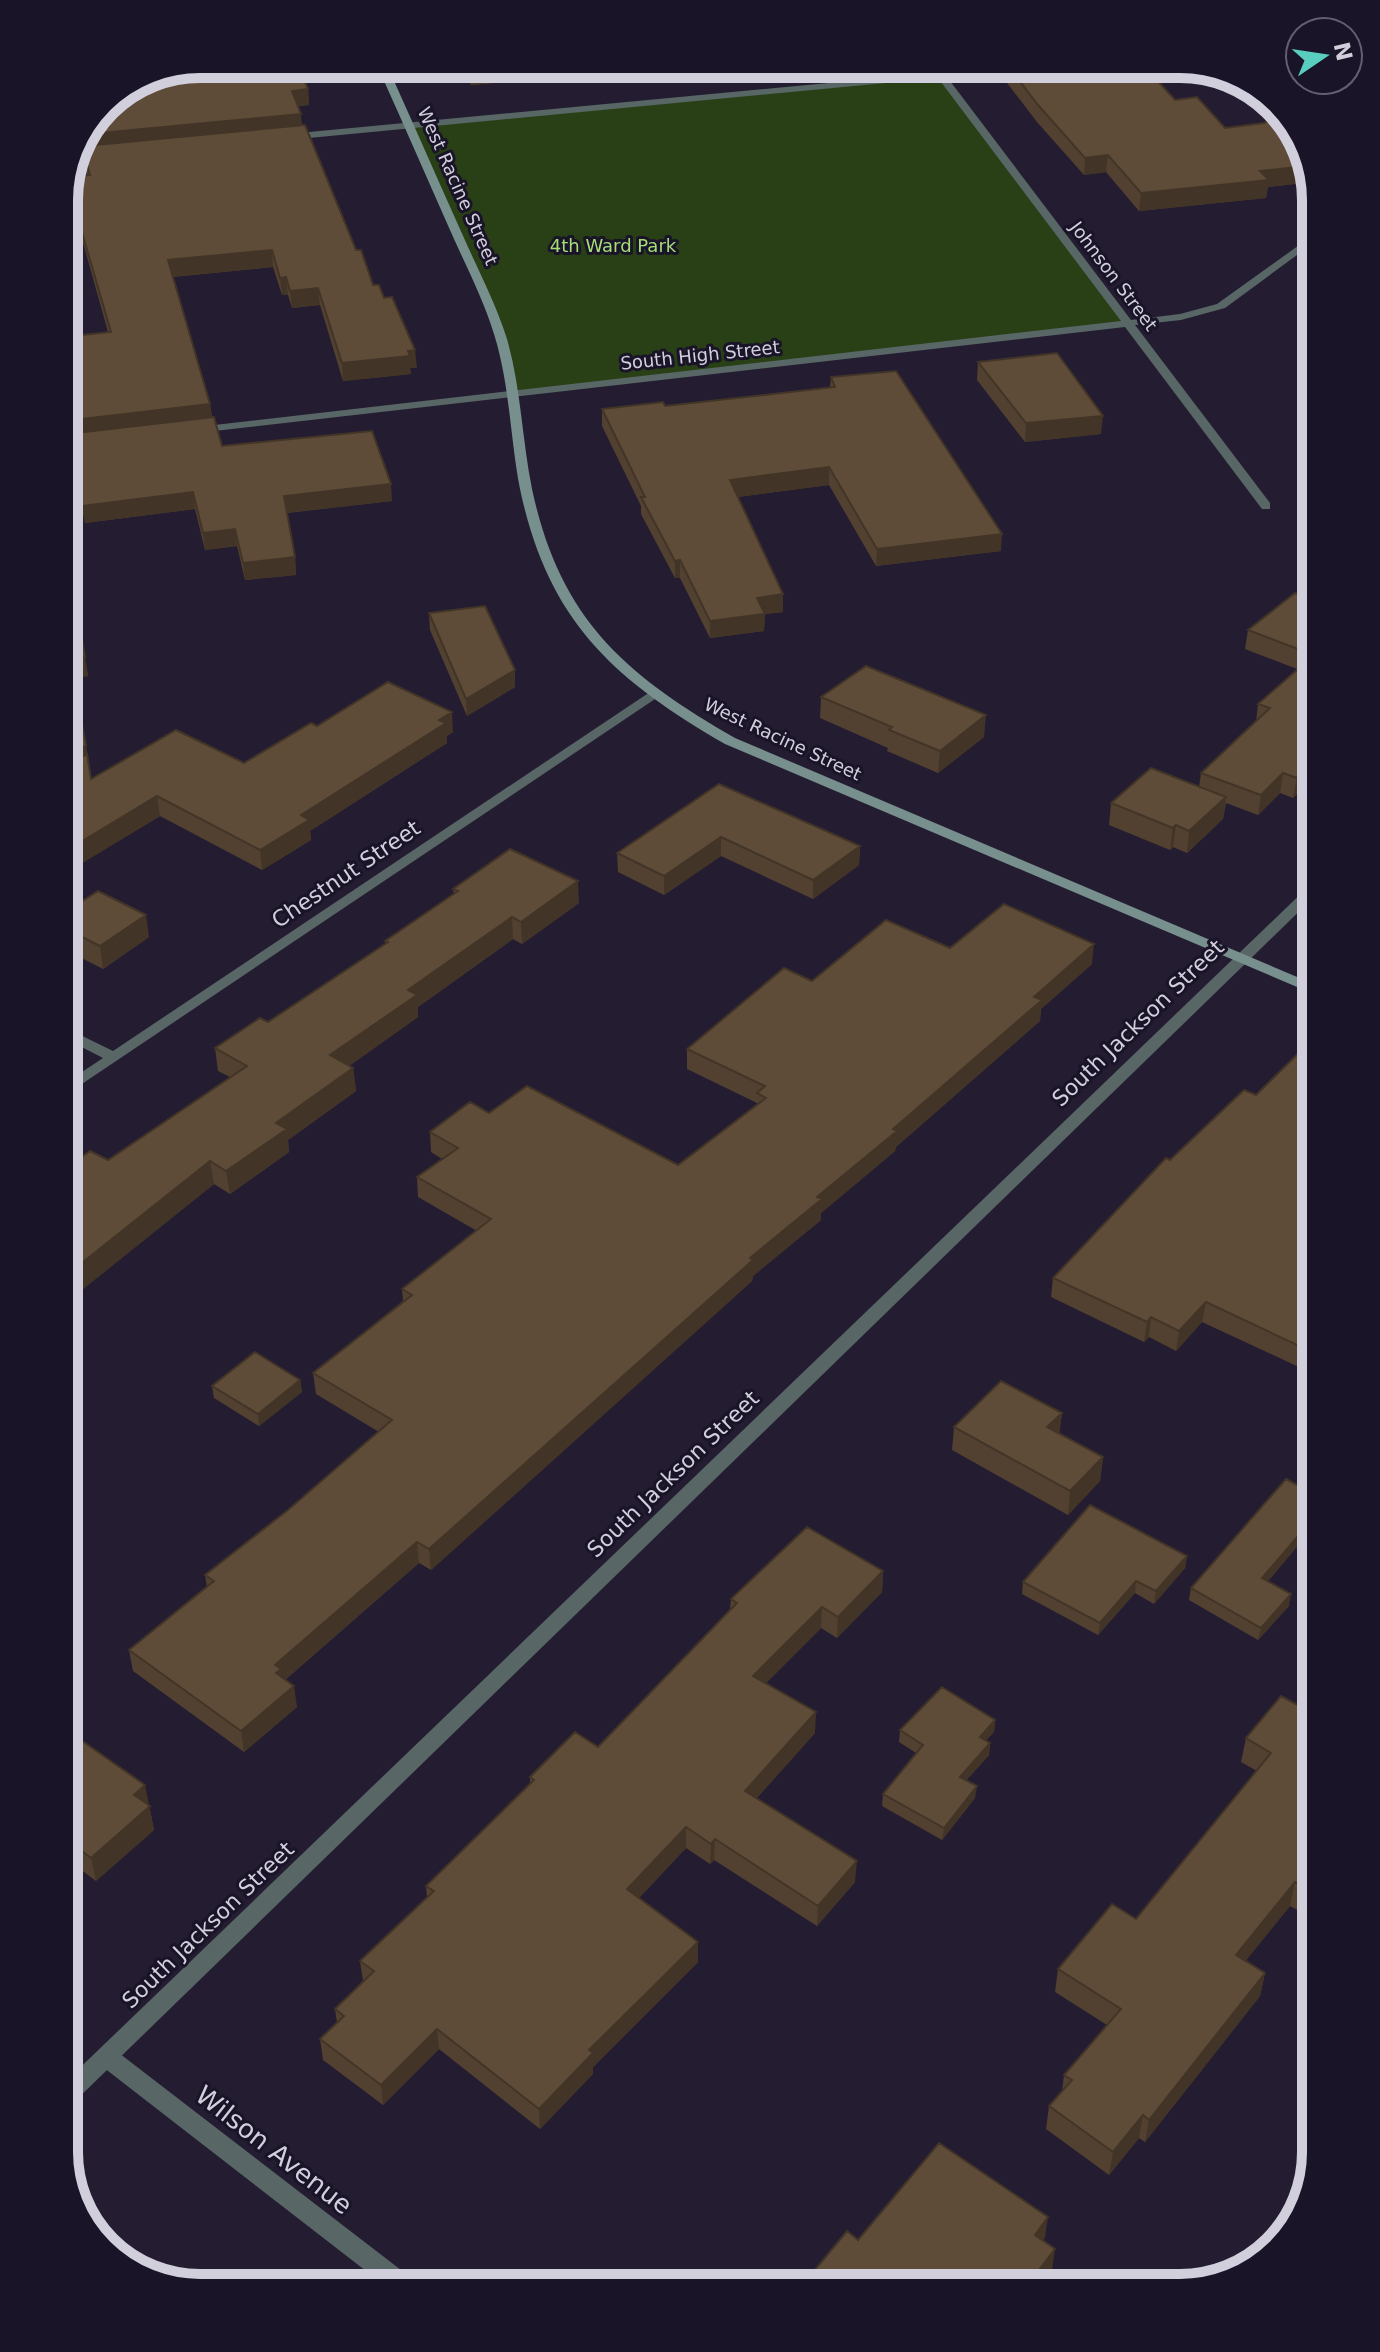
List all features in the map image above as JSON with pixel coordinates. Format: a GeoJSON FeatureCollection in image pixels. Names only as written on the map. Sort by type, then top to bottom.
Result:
{"type":"FeatureCollection","features":[{"type":"Feature","properties":{"kind":"main road","name":"West Racine Street"},"geometry":{"type":"LineString","coordinates":[[388,78],[494,316],[514,394],[526,490],[540,542],[555,579],[586,633],[613,662],[684,715],[730,741],[1302,984]]}},
{"type":"Feature","properties":{"kind":"street"},"geometry":{"type":"LineString","coordinates":[[284,138],[869,78]]}},
{"type":"Feature","properties":{"kind":"street","name":"Johnson Street"},"geometry":{"type":"LineString","coordinates":[[942,78],[1266,506]]}},
{"type":"Feature","properties":{"kind":"street","name":"South High Street"},"geometry":{"type":"LineString","coordinates":[[188,431],[1181,317],[1221,306],[1302,246]]}},
{"type":"Feature","properties":{"kind":"street","name":"Chestnut Street"},"geometry":{"type":"LineString","coordinates":[[78,1081],[653,694]]}},
{"type":"Feature","properties":{"kind":"street","name":"South Jackson Street"},"geometry":{"type":"LineString","coordinates":[[78,2084],[1302,900]]}},
{"type":"Feature","properties":{"kind":"street"},"geometry":{"type":"LineString","coordinates":[[78,1039],[114,1057]]}},
{"type":"Feature","properties":{"kind":"street","name":"Wilson Avenue"},"geometry":{"type":"LineString","coordinates":[[107,2057],[388,2274]]}},
{"type":"Feature","properties":{"kind":"green space","name":"4th Ward Park"},"geometry":{"type":"Polygon","coordinates":[[[909,78],[943,78],[1131,324],[514,394],[502,341],[409,125],[909,78]]]}},
{"type":"Feature","properties":{"kind":"building"},"geometry":{"type":"Polygon","coordinates":[[[303,78],[308,89],[292,91],[301,114],[99,133],[120,108],[139,94],[177,80],[303,78]]]}},
{"type":"Feature","properties":{"kind":"building"},"geometry":{"type":"Polygon","coordinates":[[[1017,78],[1155,78],[1175,100],[1197,97],[1225,128],[1264,123],[1271,119],[1289,146],[1297,167],[1260,171],[1269,180],[1141,193],[1108,155],[1085,158],[1017,78]]]}},
{"type":"Feature","properties":{"kind":"building"},"geometry":{"type":"Polygon","coordinates":[[[305,125],[356,250],[361,250],[373,285],[379,285],[384,298],[392,297],[415,350],[408,351],[410,356],[342,363],[318,288],[290,291],[286,277],[280,278],[272,250],[168,260],[210,404],[78,419],[78,336],[111,332],[78,222],[81,175],[90,175],[86,160],[91,145],[305,125]]]}},
{"type":"Feature","properties":{"kind":"building"},"geometry":{"type":"Polygon","coordinates":[[[1057,353],[1103,416],[1026,423],[978,362],[1057,353]]]}},
{"type":"Feature","properties":{"kind":"building"},"geometry":{"type":"Polygon","coordinates":[[[896,371],[1002,534],[877,549],[829,467],[730,480],[783,594],[757,598],[765,614],[710,621],[680,560],[675,561],[641,497],[645,497],[602,409],[663,402],[665,406],[835,387],[831,377],[896,371]]]}},
{"type":"Feature","properties":{"kind":"building"},"geometry":{"type":"Polygon","coordinates":[[[214,417],[222,446],[372,431],[391,484],[284,496],[295,557],[243,563],[235,529],[203,533],[193,492],[82,506],[78,487],[78,433],[214,417]]]}},
{"type":"Feature","properties":{"kind":"building"},"geometry":{"type":"Polygon","coordinates":[[[1295,593],[1302,596],[1302,650],[1248,630],[1295,593]]]}},
{"type":"Feature","properties":{"kind":"building"},"geometry":{"type":"Polygon","coordinates":[[[485,606],[515,670],[466,699],[429,613],[485,606]]]}},
{"type":"Feature","properties":{"kind":"building"},"geometry":{"type":"Polygon","coordinates":[[[78,617],[85,657],[78,658],[78,617]]]}},
{"type":"Feature","properties":{"kind":"building"},"geometry":{"type":"Polygon","coordinates":[[[866,666],[986,715],[940,751],[821,697],[866,666]]]}},
{"type":"Feature","properties":{"kind":"building"},"geometry":{"type":"Polygon","coordinates":[[[1302,666],[1302,773],[1297,778],[1283,773],[1261,795],[1201,773],[1270,708],[1258,704],[1302,666]]]}},
{"type":"Feature","properties":{"kind":"building"},"geometry":{"type":"Polygon","coordinates":[[[388,682],[452,712],[439,720],[446,723],[301,815],[309,820],[260,850],[157,796],[78,844],[78,759],[87,754],[91,779],[176,730],[244,763],[311,723],[317,726],[388,682]]]}},
{"type":"Feature","properties":{"kind":"building"},"geometry":{"type":"Polygon","coordinates":[[[78,702],[86,746],[78,747],[78,702]]]}},
{"type":"Feature","properties":{"kind":"building"},"geometry":{"type":"Polygon","coordinates":[[[1151,768],[1226,797],[1189,831],[1176,825],[1173,828],[1111,803],[1151,768]]]}},
{"type":"Feature","properties":{"kind":"building"},"geometry":{"type":"Polygon","coordinates":[[[719,784],[860,846],[813,880],[721,837],[664,876],[617,853],[719,784]]]}},
{"type":"Feature","properties":{"kind":"building"},"geometry":{"type":"Polygon","coordinates":[[[510,849],[578,881],[521,922],[512,917],[408,990],[417,995],[330,1055],[353,1068],[276,1123],[287,1129],[226,1171],[210,1161],[78,1266],[78,1159],[90,1151],[108,1160],[247,1066],[215,1048],[260,1018],[268,1022],[388,942],[385,941],[458,891],[453,889],[510,849]]]}},
{"type":"Feature","properties":{"kind":"building"},"geometry":{"type":"Polygon","coordinates":[[[98,891],[146,915],[100,946],[78,935],[78,904],[98,891]]]}},
{"type":"Feature","properties":{"kind":"building"},"geometry":{"type":"Polygon","coordinates":[[[1004,904],[1094,944],[1034,997],[1042,1000],[893,1129],[897,1131],[817,1197],[822,1199],[750,1258],[753,1260],[429,1549],[417,1542],[275,1665],[281,1669],[276,1673],[294,1686],[241,1731],[129,1650],[214,1581],[205,1575],[288,1510],[392,1420],[313,1373],[412,1295],[402,1289],[491,1219],[417,1177],[458,1148],[430,1132],[470,1102],[489,1113],[527,1086],[678,1165],[766,1098],[757,1093],[765,1086],[687,1049],[784,968],[812,981],[886,920],[950,948],[1004,904]]]}},
{"type":"Feature","properties":{"kind":"building"},"geometry":{"type":"Polygon","coordinates":[[[1302,1050],[1302,1347],[1206,1302],[1179,1331],[1151,1317],[1147,1322],[1053,1278],[1166,1158],[1170,1160],[1244,1090],[1256,1095],[1302,1050]]]}},
{"type":"Feature","properties":{"kind":"building"},"geometry":{"type":"Polygon","coordinates":[[[255,1352],[300,1380],[258,1414],[212,1386],[255,1352]]]}},
{"type":"Feature","properties":{"kind":"building"},"geometry":{"type":"Polygon","coordinates":[[[1001,1381],[1062,1413],[1047,1427],[1103,1457],[1070,1491],[954,1427],[1001,1381]]]}},
{"type":"Feature","properties":{"kind":"building"},"geometry":{"type":"Polygon","coordinates":[[[1286,1479],[1302,1488],[1302,1531],[1262,1578],[1291,1594],[1261,1628],[1191,1588],[1286,1479]]]}},
{"type":"Feature","properties":{"kind":"building"},"geometry":{"type":"Polygon","coordinates":[[[1090,1505],[1187,1556],[1156,1591],[1136,1581],[1100,1623],[1023,1582],[1090,1505]]]}},
{"type":"Feature","properties":{"kind":"building"},"geometry":{"type":"Polygon","coordinates":[[[807,1527],[883,1571],[838,1617],[822,1607],[753,1676],[816,1712],[745,1791],[857,1861],[818,1906],[715,1839],[711,1844],[686,1827],[627,1889],[698,1942],[589,2050],[593,2053],[539,2109],[437,2029],[381,2085],[320,2039],[344,2016],[335,2009],[374,1971],[360,1961],[434,1891],[426,1886],[534,1780],[530,1777],[575,1732],[598,1747],[737,1603],[731,1599],[807,1527]]]}},
{"type":"Feature","properties":{"kind":"building"},"geometry":{"type":"Polygon","coordinates":[[[942,1687],[995,1720],[980,1737],[990,1743],[960,1777],[977,1786],[944,1828],[883,1794],[923,1745],[900,1730],[942,1687]]]}},
{"type":"Feature","properties":{"kind":"building"},"geometry":{"type":"Polygon","coordinates":[[[1281,1696],[1302,1707],[1302,1886],[1295,1882],[1236,1955],[1265,1973],[1149,2120],[1143,2115],[1113,2152],[1049,2106],[1072,2080],[1064,2075],[1121,2009],[1058,1969],[1112,1904],[1136,1919],[1271,1753],[1246,1738],[1281,1696]]]}},
{"type":"Feature","properties":{"kind":"building"},"geometry":{"type":"Polygon","coordinates":[[[78,1738],[145,1785],[134,1795],[150,1806],[91,1858],[78,1848],[78,1738]]]}},
{"type":"Feature","properties":{"kind":"building"},"geometry":{"type":"Polygon","coordinates":[[[939,2143],[1048,2217],[1035,2235],[1055,2249],[1036,2274],[812,2274],[847,2231],[858,2240],[939,2143]]]}}]}
